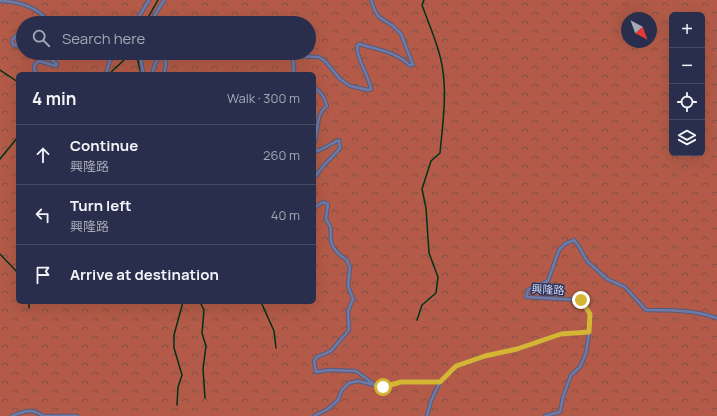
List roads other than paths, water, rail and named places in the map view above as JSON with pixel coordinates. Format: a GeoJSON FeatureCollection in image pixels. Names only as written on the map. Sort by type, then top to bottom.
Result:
{"type":"FeatureCollection","features":[{"type":"Feature","properties":{"kind":"lane"},"geometry":{"type":"LineString","coordinates":[[140,16],[149,0]]}},
{"type":"Feature","properties":{"kind":"lane"},"geometry":{"type":"LineString","coordinates":[[154,16],[164,0]]}},
{"type":"Feature","properties":{"kind":"lane"},"geometry":{"type":"LineString","coordinates":[[316,58],[326,61],[340,79],[350,86],[368,90],[371,89],[370,82],[357,53],[357,46],[359,44],[396,56],[401,58],[409,65],[413,65],[401,34],[393,26],[379,17],[371,0]]}},
{"type":"Feature","properties":{"kind":"lane"},"geometry":{"type":"LineString","coordinates":[[0,1],[7,1],[34,9],[45,16]]}},
{"type":"Feature","properties":{"kind":"lane"},"geometry":{"type":"LineString","coordinates":[[16,36],[12,40],[13,45],[16,46]]}},
{"type":"Feature","properties":{"kind":"lane"},"geometry":{"type":"LineString","coordinates":[[36,72],[34,69],[35,64],[40,61],[56,66],[57,64],[52,60]]}},
{"type":"Feature","properties":{"kind":"lane"},"geometry":{"type":"LineString","coordinates":[[107,72],[110,60]]}},
{"type":"Feature","properties":{"kind":"lane"},"geometry":{"type":"LineString","coordinates":[[141,60],[143,72]]}},
{"type":"Feature","properties":{"kind":"lane"},"geometry":{"type":"LineString","coordinates":[[153,72],[157,60]]}},
{"type":"Feature","properties":{"kind":"lane"},"geometry":{"type":"LineString","coordinates":[[164,60],[166,64],[164,72]]}},
{"type":"Feature","properties":{"kind":"lane"},"geometry":{"type":"LineString","coordinates":[[293,60],[294,72]]}},
{"type":"Feature","properties":{"kind":"lane"},"geometry":{"type":"LineString","coordinates":[[316,88],[318,89],[324,98],[327,106],[323,109],[319,116],[316,137]]}},
{"type":"Feature","properties":{"kind":"lane"},"geometry":{"type":"LineString","coordinates":[[316,150],[318,151],[339,140],[340,148],[322,166],[316,176]]}},
{"type":"Feature","properties":{"kind":"lane"},"geometry":{"type":"LineString","coordinates":[[316,207],[323,202],[328,204],[326,219],[331,227],[331,242],[342,257],[347,260],[350,268],[348,286],[353,299],[348,311],[349,330],[331,351],[317,357],[314,361],[316,372],[330,370],[356,371],[376,386]]}},
{"type":"Feature","properties":{"kind":"lane","name":"興隆路"},"geometry":{"type":"LineString","coordinates":[[589,332],[590,314],[581,300],[526,298],[528,290],[548,281],[559,250],[565,244],[574,240],[587,261],[607,279],[625,286],[646,310],[672,310],[706,314],[717,318]]}},
{"type":"Feature","properties":{"kind":"lane"},"geometry":{"type":"LineString","coordinates":[[427,416],[431,401],[440,382],[456,366],[485,356],[517,349],[561,334],[589,332],[586,353],[580,367],[572,376],[563,397],[560,412],[545,416]]}},
{"type":"Feature","properties":{"kind":"lane"},"geometry":{"type":"LineString","coordinates":[[314,416],[328,409],[338,400],[342,390],[349,383],[358,381],[383,387],[401,382],[440,382]]}},
{"type":"Feature","properties":{"kind":"lane"},"geometry":{"type":"LineString","coordinates":[[12,416],[25,410],[36,411],[43,416],[77,416]]}},
{"type":"Feature","properties":{"kind":"waterway"},"geometry":{"type":"LineString","coordinates":[[149,16],[158,0]]}},
{"type":"Feature","properties":{"kind":"waterway"},"geometry":{"type":"LineString","coordinates":[[417,320],[422,305],[436,293],[438,277],[429,253],[426,208],[422,189],[431,161],[440,153],[444,118],[443,72],[436,43],[422,5],[424,0]]}},
{"type":"Feature","properties":{"kind":"waterway"},"geometry":{"type":"LineString","coordinates":[[111,72],[124,60]]}},
{"type":"Feature","properties":{"kind":"waterway"},"geometry":{"type":"LineString","coordinates":[[138,60],[141,72]]}},
{"type":"Feature","properties":{"kind":"waterway"},"geometry":{"type":"LineString","coordinates":[[0,70],[16,81]]}},
{"type":"Feature","properties":{"kind":"waterway"},"geometry":{"type":"LineString","coordinates":[[0,159],[16,139]]}},
{"type":"Feature","properties":{"kind":"waterway"},"geometry":{"type":"LineString","coordinates":[[0,254],[16,271]]}},
{"type":"Feature","properties":{"kind":"waterway"},"geometry":{"type":"LineString","coordinates":[[177,405],[178,387],[182,375],[174,348],[174,335],[182,304]]}},
{"type":"Feature","properties":{"kind":"waterway"},"geometry":{"type":"LineString","coordinates":[[201,304],[204,310],[202,333],[206,346],[203,369],[205,398]]}},
{"type":"Feature","properties":{"kind":"waterway"},"geometry":{"type":"LineString","coordinates":[[262,304],[274,331],[276,348]]}}]}
